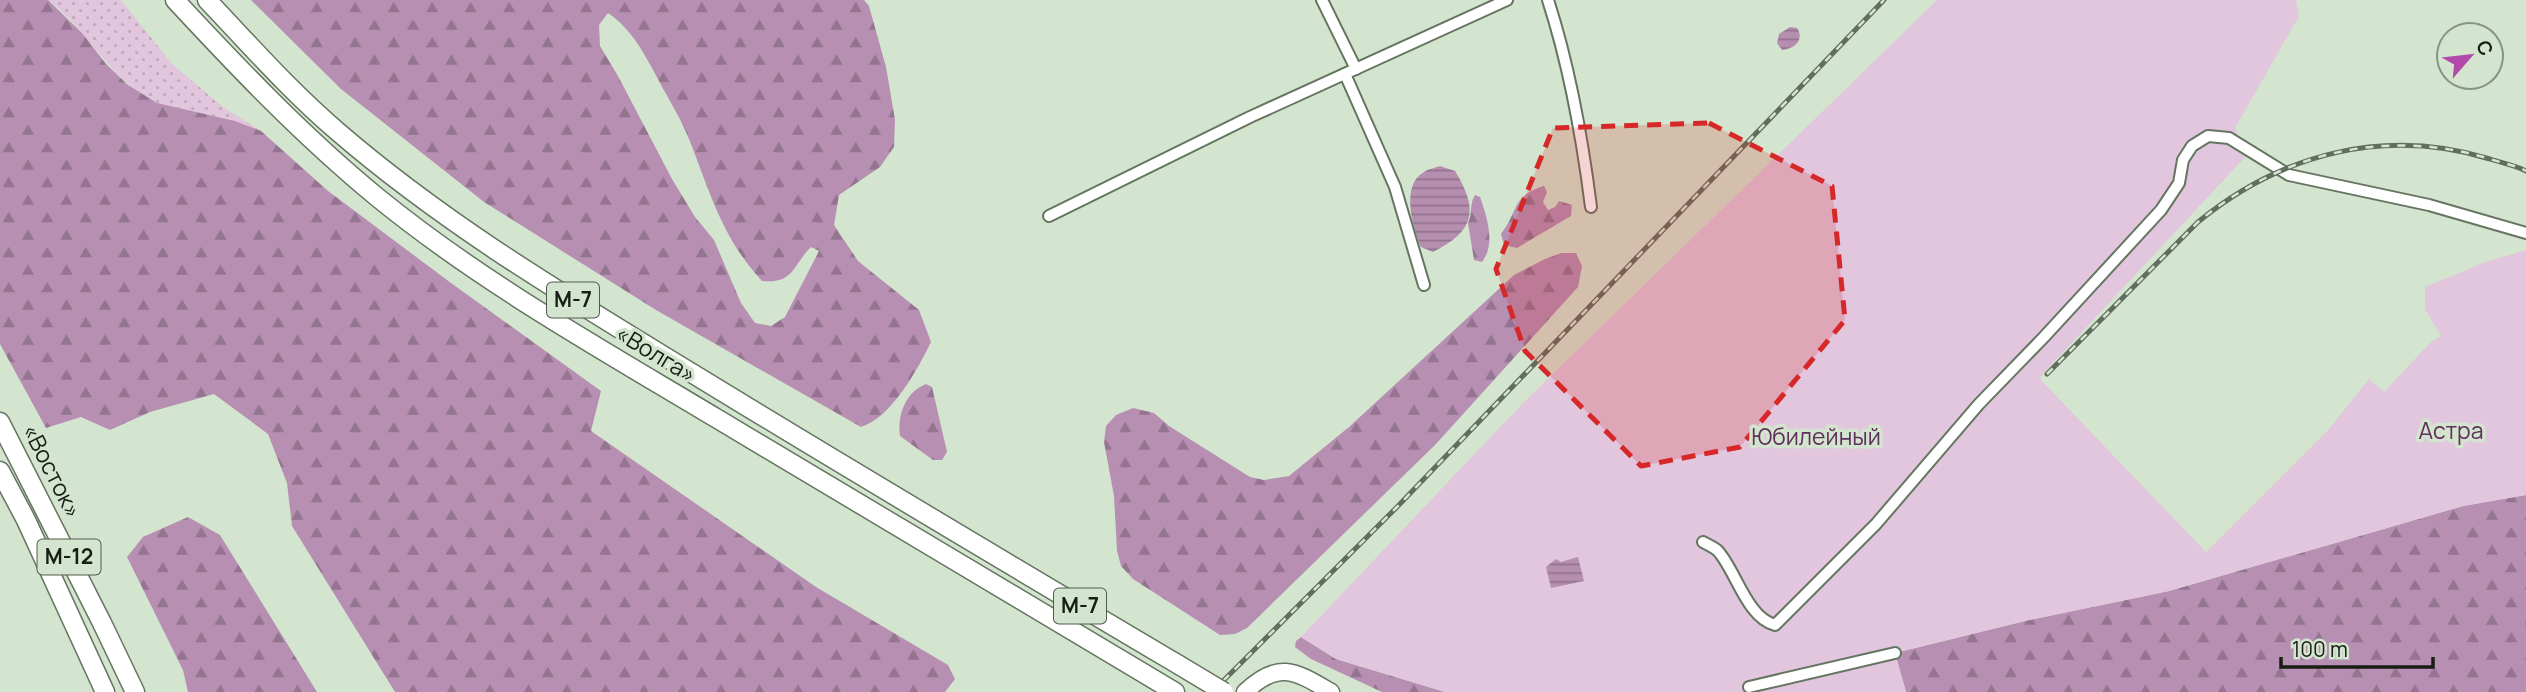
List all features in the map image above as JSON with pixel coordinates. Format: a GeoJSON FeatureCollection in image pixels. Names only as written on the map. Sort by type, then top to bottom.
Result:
{"type":"FeatureCollection","features":[{"type":"Feature","properties":{"kind":"highway","name":"«Волга»"},"geometry":{"type":"LineString","coordinates":[[175,0],[272,102],[331,158],[444,247],[667,389],[1168,688]]}},
{"type":"Feature","properties":{"kind":"highway","name":"«Волга»"},"geometry":{"type":"LineString","coordinates":[[207,0],[299,96],[336,130],[478,239],[819,451],[1224,692]]}},
{"type":"Feature","properties":{"kind":"highway","name":"«Восток»"},"geometry":{"type":"LineString","coordinates":[[0,422],[135,692]]}},
{"type":"Feature","properties":{"kind":"highway","name":"«Восток»"},"geometry":{"type":"LineString","coordinates":[[0,471],[26,520],[105,692]]}},
{"type":"Feature","properties":{"kind":"main road"},"geometry":{"type":"LineString","coordinates":[[1245,692],[1266,675],[1281,671],[1296,673],[1331,692]]}},
{"type":"Feature","properties":{"kind":"street"},"geometry":{"type":"LineString","coordinates":[[1322,0],[1356,69]]}},
{"type":"Feature","properties":{"kind":"street"},"geometry":{"type":"LineString","coordinates":[[1049,216],[1345,74],[1507,0]]}},
{"type":"Feature","properties":{"kind":"street"},"geometry":{"type":"LineString","coordinates":[[1548,0],[1564,49],[1591,206]]}},
{"type":"Feature","properties":{"kind":"street"},"geometry":{"type":"LineString","coordinates":[[1345,74],[1395,187],[1424,285]]}},
{"type":"Feature","properties":{"kind":"street"},"geometry":{"type":"LineString","coordinates":[[1703,542],[1717,550],[1753,608],[1765,622],[1775,625],[1876,524],[1979,404],[2161,210],[2179,183],[2183,160],[2192,146],[2208,136],[2229,138],[2289,175],[2429,205],[2526,233]]}},
{"type":"Feature","properties":{"kind":"street"},"geometry":{"type":"LineString","coordinates":[[1749,687],[1895,653]]}},
{"type":"Feature","properties":{"kind":"highlighted area"},"geometry":{"type":"Polygon","coordinates":[[[1709,123],[1832,186],[1845,320],[1740,447],[1641,466],[1525,351],[1496,269],[1553,128],[1709,123]]]}},
{"type":"Feature","properties":{"kind":"green space"},"geometry":{"type":"Polygon","coordinates":[[[0,0],[48,0],[83,34],[106,64],[128,85],[157,103],[235,121],[261,131],[328,191],[601,391],[591,431],[816,587],[948,665],[955,679],[945,692],[395,692],[292,526],[287,483],[268,434],[214,394],[150,412],[110,430],[81,417],[46,428],[0,344],[0,0]]]}},
{"type":"Feature","properties":{"kind":"green space"},"geometry":{"type":"Polygon","coordinates":[[[48,0],[121,0],[172,64],[223,107],[261,131],[220,117],[172,109],[157,103],[126,82],[63,12],[48,0]]]}},
{"type":"Feature","properties":{"kind":"green space"},"geometry":{"type":"Polygon","coordinates":[[[251,0],[864,0],[869,6],[886,67],[895,120],[894,147],[880,167],[839,195],[834,225],[858,261],[919,310],[931,342],[893,403],[883,414],[861,427],[656,310],[484,202],[341,89],[251,0]],[[608,13],[599,25],[600,46],[672,179],[695,217],[714,240],[741,303],[755,323],[771,326],[785,317],[819,251],[811,247],[787,277],[780,280],[762,281],[748,265],[727,231],[679,117],[637,43],[608,13]]]}},
{"type":"Feature","properties":{"kind":"green space","name":"Юбилейный"},"geometry":{"type":"Polygon","coordinates":[[[1937,0],[2296,0],[2299,16],[2235,128],[2247,155],[2039,378],[2206,552],[2328,430],[2369,379],[2384,392],[2430,343],[2441,336],[2425,309],[2425,287],[2485,262],[2526,250],[2526,495],[2463,506],[2169,591],[2029,620],[1895,653],[1906,692],[1445,692],[1336,659],[1301,637],[1522,404],[1937,0]]]}},
{"type":"Feature","properties":{"kind":"green space"},"geometry":{"type":"Polygon","coordinates":[[[1544,186],[1547,192],[1543,202],[1548,210],[1555,207],[1559,201],[1572,205],[1571,216],[1517,248],[1504,245],[1501,234],[1517,204],[1526,194],[1544,186]]]}},
{"type":"Feature","properties":{"kind":"green space"},"geometry":{"type":"Polygon","coordinates":[[[1475,195],[1480,197],[1489,230],[1489,247],[1482,262],[1474,260],[1468,223],[1475,195]]]}},
{"type":"Feature","properties":{"kind":"green space"},"geometry":{"type":"Polygon","coordinates":[[[1561,253],[1576,253],[1582,266],[1578,287],[1436,444],[1247,628],[1235,634],[1220,635],[1133,579],[1121,566],[1117,551],[1114,496],[1104,442],[1106,426],[1116,415],[1133,408],[1154,413],[1169,426],[1250,477],[1264,480],[1289,476],[1349,427],[1514,275],[1561,253]]]}},
{"type":"Feature","properties":{"kind":"green space"},"geometry":{"type":"Polygon","coordinates":[[[926,384],[932,387],[947,452],[942,460],[933,460],[900,436],[904,405],[913,393],[926,384]]]}},
{"type":"Feature","properties":{"kind":"green space"},"geometry":{"type":"Polygon","coordinates":[[[2526,495],[2526,692],[1906,692],[1895,653],[2029,620],[2169,591],[2463,506],[2526,495]]]}},
{"type":"Feature","properties":{"kind":"green space"},"geometry":{"type":"Polygon","coordinates":[[[188,517],[220,535],[317,692],[188,692],[183,670],[127,557],[143,537],[188,517]]]}},
{"type":"Feature","properties":{"kind":"green space"},"geometry":{"type":"Polygon","coordinates":[[[1301,637],[1336,659],[1445,692],[1382,692],[1311,659],[1295,647],[1296,641],[1301,637]]]}},
{"type":"Feature","properties":{"kind":"shaded area"},"geometry":{"type":"Polygon","coordinates":[[[1790,27],[1797,28],[1799,40],[1791,48],[1782,50],[1777,43],[1779,34],[1790,27]]]}},
{"type":"Feature","properties":{"kind":"shaded area"},"geometry":{"type":"Polygon","coordinates":[[[1440,166],[1455,171],[1468,197],[1470,208],[1469,218],[1458,236],[1433,252],[1421,247],[1412,218],[1410,196],[1417,178],[1440,166]]]}},
{"type":"Feature","properties":{"kind":"shaded area"},"geometry":{"type":"Polygon","coordinates":[[[1578,557],[1584,581],[1551,588],[1546,567],[1556,559],[1561,562],[1578,557]]]}},
{"type":"Feature","properties":{"kind":"railway"},"geometry":{"type":"LineString","coordinates":[[1212,692],[1397,507],[1884,0]]}},
{"type":"Feature","properties":{"kind":"railway"},"geometry":{"type":"LineString","coordinates":[[2047,374],[2198,222],[2230,198],[2300,163],[2336,153],[2374,147],[2412,146],[2451,150],[2526,171]]}},
{"type":"Feature","properties":{"kind":"park label","name":"Астра"},"geometry":{"type":"Point","coordinates":[2451,431]}}]}
